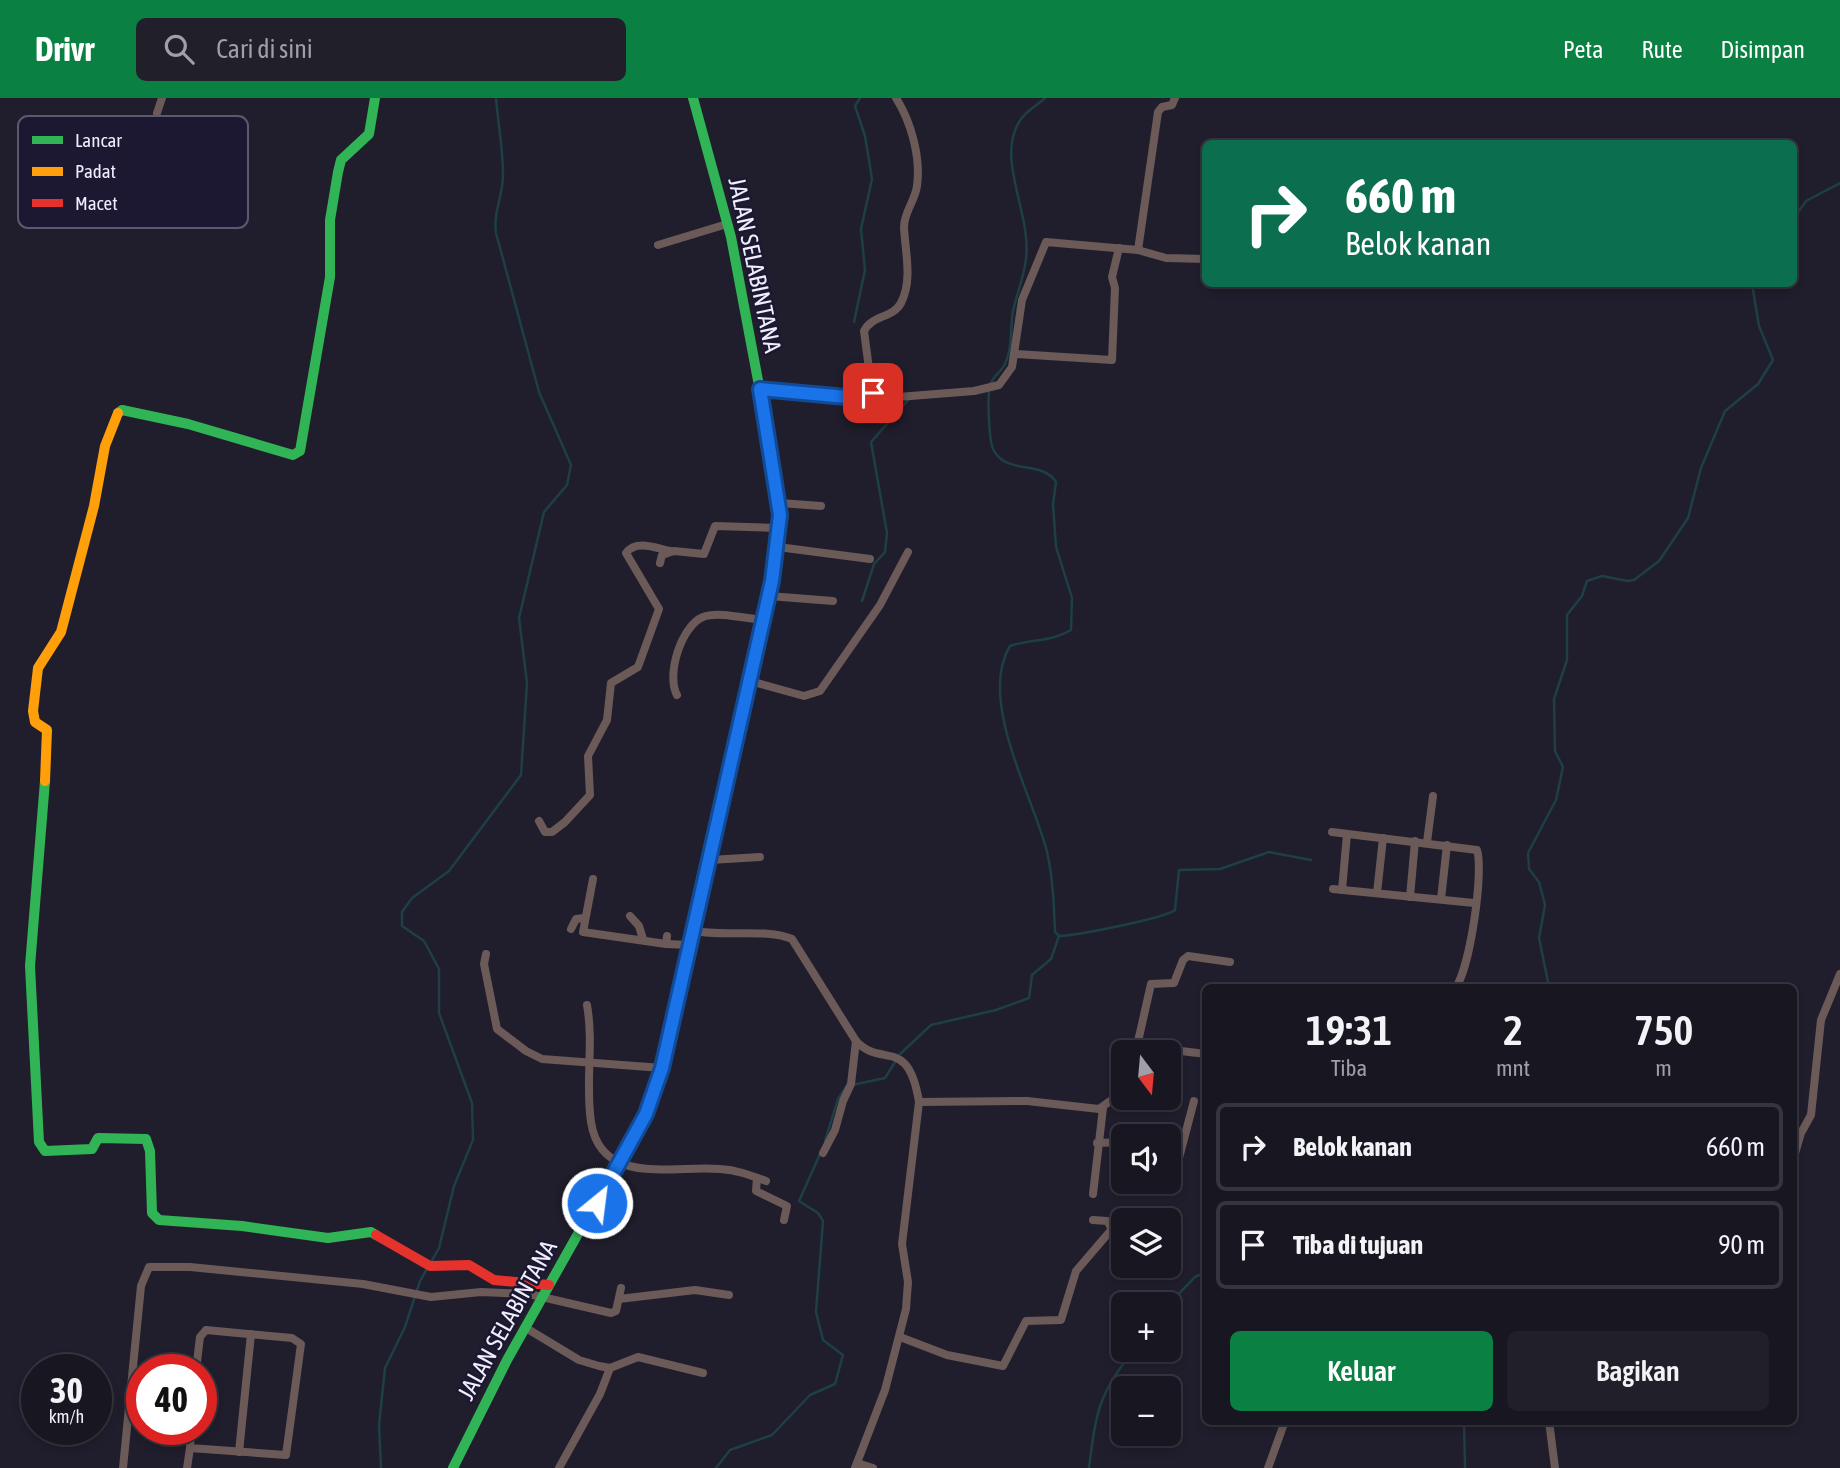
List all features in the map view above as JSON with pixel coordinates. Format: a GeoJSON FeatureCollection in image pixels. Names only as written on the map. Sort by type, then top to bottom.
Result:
{"type":"FeatureCollection","features":[{"type":"Feature","properties":{"kind":"street"},"geometry":{"type":"LineString","coordinates":[[157,113],[162,98]]}},
{"type":"Feature","properties":{"kind":"street"},"geometry":{"type":"LineString","coordinates":[[375,98],[369,134],[341,160],[338,172],[330,220],[330,276],[300,451],[290,455],[188,424],[122,410],[116,414],[105,446],[94,506],[61,632],[39,664],[33,711],[35,722],[47,730],[50,738],[30,966],[39,1142],[45,1151],[83,1152],[92,1149],[98,1138],[146,1139],[150,1150],[152,1213],[159,1220],[252,1227],[328,1238],[371,1232],[430,1266],[469,1265],[494,1280],[549,1285]]}},
{"type":"Feature","properties":{"kind":"street","name":"JALAN SELABINTANA"},"geometry":{"type":"LineString","coordinates":[[453,1468],[481,1408],[646,1114],[662,1068],[695,931],[778,547],[780,503],[760,389],[727,224],[693,98]]}},
{"type":"Feature","properties":{"kind":"street"},"geometry":{"type":"LineString","coordinates":[[873,399],[864,331],[876,318],[897,310],[904,297],[907,282],[905,221],[917,186],[912,135],[905,114],[895,98]]}},
{"type":"Feature","properties":{"kind":"street"},"geometry":{"type":"LineString","coordinates":[[1138,250],[1158,112],[1162,107],[1172,105],[1175,98]]}},
{"type":"Feature","properties":{"kind":"street"},"geometry":{"type":"LineString","coordinates":[[658,245],[727,224]]}},
{"type":"Feature","properties":{"kind":"street"},"geometry":{"type":"LineString","coordinates":[[760,389],[873,399],[991,388],[1006,377],[1016,354],[1022,300],[1044,244],[1049,242],[1119,248],[1166,258],[1202,259]]}},
{"type":"Feature","properties":{"kind":"street"},"geometry":{"type":"LineString","coordinates":[[1016,354],[1112,360],[1115,288],[1112,277],[1119,248]]}},
{"type":"Feature","properties":{"kind":"street"},"geometry":{"type":"LineString","coordinates":[[780,503],[821,506]]}},
{"type":"Feature","properties":{"kind":"street"},"geometry":{"type":"LineString","coordinates":[[539,821],[542,831],[552,832],[588,799],[592,786],[588,756],[607,720],[611,682],[638,667],[656,618],[656,601],[626,553],[631,547],[639,546],[704,554],[715,526],[780,528]]}},
{"type":"Feature","properties":{"kind":"street"},"geometry":{"type":"LineString","coordinates":[[778,547],[870,559]]}},
{"type":"Feature","properties":{"kind":"street"},"geometry":{"type":"LineString","coordinates":[[660,563],[662,555],[670,551]]}},
{"type":"Feature","properties":{"kind":"street"},"geometry":{"type":"LineString","coordinates":[[750,681],[804,696],[820,691],[880,606],[908,552]]}},
{"type":"Feature","properties":{"kind":"street"},"geometry":{"type":"LineString","coordinates":[[769,596],[833,601]]}},
{"type":"Feature","properties":{"kind":"street"},"geometry":{"type":"LineString","coordinates":[[677,695],[671,672],[696,622],[707,616],[763,620]]}},
{"type":"Feature","properties":{"kind":"street"},"geometry":{"type":"LineString","coordinates":[[1427,842],[1433,796]]}},
{"type":"Feature","properties":{"kind":"street"},"geometry":{"type":"LineString","coordinates":[[1332,832],[1477,850],[1479,864],[1468,961],[1457,984]]}},
{"type":"Feature","properties":{"kind":"street"},"geometry":{"type":"LineString","coordinates":[[1348,834],[1337,890],[1474,903]]}},
{"type":"Feature","properties":{"kind":"street"},"geometry":{"type":"LineString","coordinates":[[1377,893],[1382,838]]}},
{"type":"Feature","properties":{"kind":"street"},"geometry":{"type":"LineString","coordinates":[[1410,897],[1415,841]]}},
{"type":"Feature","properties":{"kind":"street"},"geometry":{"type":"LineString","coordinates":[[1441,900],[1447,845]]}},
{"type":"Feature","properties":{"kind":"street"},"geometry":{"type":"LineString","coordinates":[[710,860],[760,857]]}},
{"type":"Feature","properties":{"kind":"street"},"geometry":{"type":"LineString","coordinates":[[593,878],[584,918],[584,933],[643,940],[667,939],[691,946]]}},
{"type":"Feature","properties":{"kind":"street"},"geometry":{"type":"LineString","coordinates":[[630,916],[639,926],[643,940]]}},
{"type":"Feature","properties":{"kind":"street"},"geometry":{"type":"LineString","coordinates":[[571,929],[576,919],[584,918]]}},
{"type":"Feature","properties":{"kind":"street"},"geometry":{"type":"LineString","coordinates":[[695,931],[726,936],[778,936],[793,939],[856,1041],[867,1050],[892,1055],[905,1064],[913,1077],[919,1102],[902,1244],[908,1290],[900,1337],[885,1390],[856,1466],[873,1468]]}},
{"type":"Feature","properties":{"kind":"street"},"geometry":{"type":"LineString","coordinates":[[485,954],[490,1002],[501,1035],[542,1059],[662,1068]]}},
{"type":"Feature","properties":{"kind":"street"},"geometry":{"type":"LineString","coordinates":[[1135,1040],[1151,984],[1174,984],[1182,960],[1188,956],[1230,961]]}},
{"type":"Feature","properties":{"kind":"street"},"geometry":{"type":"LineString","coordinates":[[1797,1147],[1811,1115],[1819,1030],[1836,996],[1840,974]]}},
{"type":"Feature","properties":{"kind":"street"},"geometry":{"type":"LineString","coordinates":[[587,1005],[591,1028],[592,1129],[601,1151],[619,1164],[647,1170],[718,1168],[748,1173],[762,1180],[756,1191],[787,1206],[784,1220]]}},
{"type":"Feature","properties":{"kind":"street"},"geometry":{"type":"LineString","coordinates":[[823,1153],[835,1130],[842,1101],[851,1084],[856,1041]]}},
{"type":"Feature","properties":{"kind":"street"},"geometry":{"type":"LineString","coordinates":[[1181,1052],[1202,1054]]}},
{"type":"Feature","properties":{"kind":"street"},"geometry":{"type":"LineString","coordinates":[[919,1102],[1027,1101],[1103,1108]]}},
{"type":"Feature","properties":{"kind":"street"},"geometry":{"type":"LineString","coordinates":[[1181,1149],[1194,1101]]}},
{"type":"Feature","properties":{"kind":"street"},"geometry":{"type":"LineString","coordinates":[[1093,1194],[1103,1108],[1111,1102]]}},
{"type":"Feature","properties":{"kind":"street"},"geometry":{"type":"LineString","coordinates":[[1097,1143],[1111,1142]]}},
{"type":"Feature","properties":{"kind":"street"},"geometry":{"type":"LineString","coordinates":[[900,1337],[947,1355],[1003,1366],[1026,1321],[1058,1321],[1062,1318],[1076,1271],[1112,1229],[1107,1221],[1093,1220]]}},
{"type":"Feature","properties":{"kind":"street"},"geometry":{"type":"LineString","coordinates":[[135,1354],[143,1274],[153,1265],[380,1286],[431,1297],[481,1292],[542,1297],[611,1313],[616,1311],[621,1288]]}},
{"type":"Feature","properties":{"kind":"street"},"geometry":{"type":"LineString","coordinates":[[620,1299],[695,1290],[729,1294]]}},
{"type":"Feature","properties":{"kind":"street"},"geometry":{"type":"LineString","coordinates":[[526,1328],[579,1360],[610,1368],[638,1357],[703,1373]]}},
{"type":"Feature","properties":{"kind":"street"},"geometry":{"type":"LineString","coordinates":[[190,1448],[278,1456],[288,1453],[302,1349],[296,1339],[204,1331],[199,1354]]}},
{"type":"Feature","properties":{"kind":"street"},"geometry":{"type":"LineString","coordinates":[[239,1452],[251,1334]]}},
{"type":"Feature","properties":{"kind":"street"},"geometry":{"type":"LineString","coordinates":[[559,1468],[600,1394],[610,1368]]}},
{"type":"Feature","properties":{"kind":"street"},"geometry":{"type":"LineString","coordinates":[[1268,1468],[1284,1425]]}},
{"type":"Feature","properties":{"kind":"street"},"geometry":{"type":"LineString","coordinates":[[1550,1425],[1555,1468]]}},
{"type":"Feature","properties":{"kind":"street"},"geometry":{"type":"LineString","coordinates":[[123,1468],[126,1439]]}},
{"type":"Feature","properties":{"kind":"street"},"geometry":{"type":"LineString","coordinates":[[187,1468],[190,1445]]}},
{"type":"Feature","properties":{"kind":"waterway"},"geometry":{"type":"LineString","coordinates":[[431,1262],[439,1248],[454,1186],[473,1140],[472,1103],[439,1013],[439,969],[424,941],[402,926],[402,912],[412,898],[449,871],[521,775],[527,683],[519,618],[544,512],[567,485],[571,465],[539,392],[496,233],[503,175],[496,98]]}},
{"type":"Feature","properties":{"kind":"waterway"},"geometry":{"type":"LineString","coordinates":[[854,322],[865,270],[861,229],[872,179],[865,136],[855,106],[860,98]]}},
{"type":"Feature","properties":{"kind":"waterway"},"geometry":{"type":"LineString","coordinates":[[1045,98],[1021,119],[1011,150],[1012,168],[1024,223],[1026,259],[1013,311],[1009,351],[1005,364],[990,385],[989,408],[993,449],[999,457],[1015,465],[1042,471],[1056,482],[1053,504],[1056,547],[1072,598],[1071,630],[1056,637],[1010,646],[1002,668],[1000,693],[1011,749],[1047,852],[1055,932],[1059,936]]}},
{"type":"Feature","properties":{"kind":"waterway"},"geometry":{"type":"LineString","coordinates":[[1797,214],[1806,201],[1840,183]]}},
{"type":"Feature","properties":{"kind":"waterway"},"geometry":{"type":"LineString","coordinates":[[1548,984],[1539,938],[1545,905],[1539,882],[1529,869],[1528,853],[1556,800],[1563,767],[1555,751],[1554,699],[1567,660],[1567,615],[1582,596],[1587,581],[1602,576],[1634,580],[1659,561],[1688,518],[1701,468],[1725,411],[1758,384],[1773,360],[1759,326],[1752,287]]}},
{"type":"Feature","properties":{"kind":"waterway"},"geometry":{"type":"LineString","coordinates":[[862,601],[874,564],[885,552],[887,533],[871,442],[909,399]]}},
{"type":"Feature","properties":{"kind":"waterway"},"geometry":{"type":"LineString","coordinates":[[1059,936],[1119,926],[1175,910],[1179,870],[1220,869],[1269,852],[1311,860]]}},
{"type":"Feature","properties":{"kind":"waterway"},"geometry":{"type":"LineString","coordinates":[[898,1056],[931,1025],[996,1010],[1029,998],[1032,975],[1051,959],[1059,936]]}},
{"type":"Feature","properties":{"kind":"waterway"},"geometry":{"type":"LineString","coordinates":[[852,1085],[885,1078],[895,1062]]}},
{"type":"Feature","properties":{"kind":"waterway"},"geometry":{"type":"LineString","coordinates":[[825,1141],[838,1099],[846,1087]]}},
{"type":"Feature","properties":{"kind":"waterway"},"geometry":{"type":"LineString","coordinates":[[716,1468],[730,1450],[772,1435],[810,1395],[835,1384],[843,1355],[823,1340],[816,1312],[823,1221],[818,1213],[799,1201],[820,1154]]}},
{"type":"Feature","properties":{"kind":"waterway"},"geometry":{"type":"LineString","coordinates":[[381,1468],[379,1425],[385,1368],[405,1327],[420,1281],[428,1267]]}},
{"type":"Feature","properties":{"kind":"waterway"},"geometry":{"type":"LineString","coordinates":[[1181,1292],[1202,1274]]}},
{"type":"Feature","properties":{"kind":"waterway"},"geometry":{"type":"LineString","coordinates":[[1089,1468],[1101,1404],[1113,1378],[1125,1362]]}},
{"type":"Feature","properties":{"kind":"waterway"},"geometry":{"type":"LineString","coordinates":[[1464,1425],[1465,1468]]}},
{"type":"Feature","properties":{"kind":"traffic: fast"},"geometry":{"type":"LineString","coordinates":[[118,413],[122,410],[188,424],[293,455],[300,451],[330,277],[330,220],[338,172],[341,160],[369,134],[375,98]]}},
{"type":"Feature","properties":{"kind":"traffic: fast"},"geometry":{"type":"LineString","coordinates":[[693,98],[731,237],[773,460]]}},
{"type":"Feature","properties":{"kind":"traffic: fast"},"geometry":{"type":"LineString","coordinates":[[45,781],[30,966],[39,1142],[45,1151],[92,1149],[98,1138],[146,1139],[150,1151],[152,1213],[159,1220],[242,1226],[328,1238],[371,1232],[376,1235]]}},
{"type":"Feature","properties":{"kind":"traffic: fast"},"geometry":{"type":"LineString","coordinates":[[453,1468],[507,1360],[650,1106],[694,933]]}},
{"type":"Feature","properties":{"kind":"traffic: slow"},"geometry":{"type":"LineString","coordinates":[[45,781],[47,730],[35,722],[33,711],[38,668],[61,632],[94,506],[105,446],[118,413]]}},
{"type":"Feature","properties":{"kind":"traffic: slow"},"geometry":{"type":"LineString","coordinates":[[694,933],[778,547],[780,503],[773,460]]}},
{"type":"Feature","properties":{"kind":"traffic: jam"},"geometry":{"type":"LineString","coordinates":[[376,1235],[430,1266],[469,1265],[494,1280],[549,1285]]}},
{"type":"Feature","properties":{"kind":"route"},"geometry":{"type":"LineString","coordinates":[[597,1203],[650,1106],[662,1068],[772,581],[780,528],[780,503],[760,389],[873,399],[873,393]]}}]}
